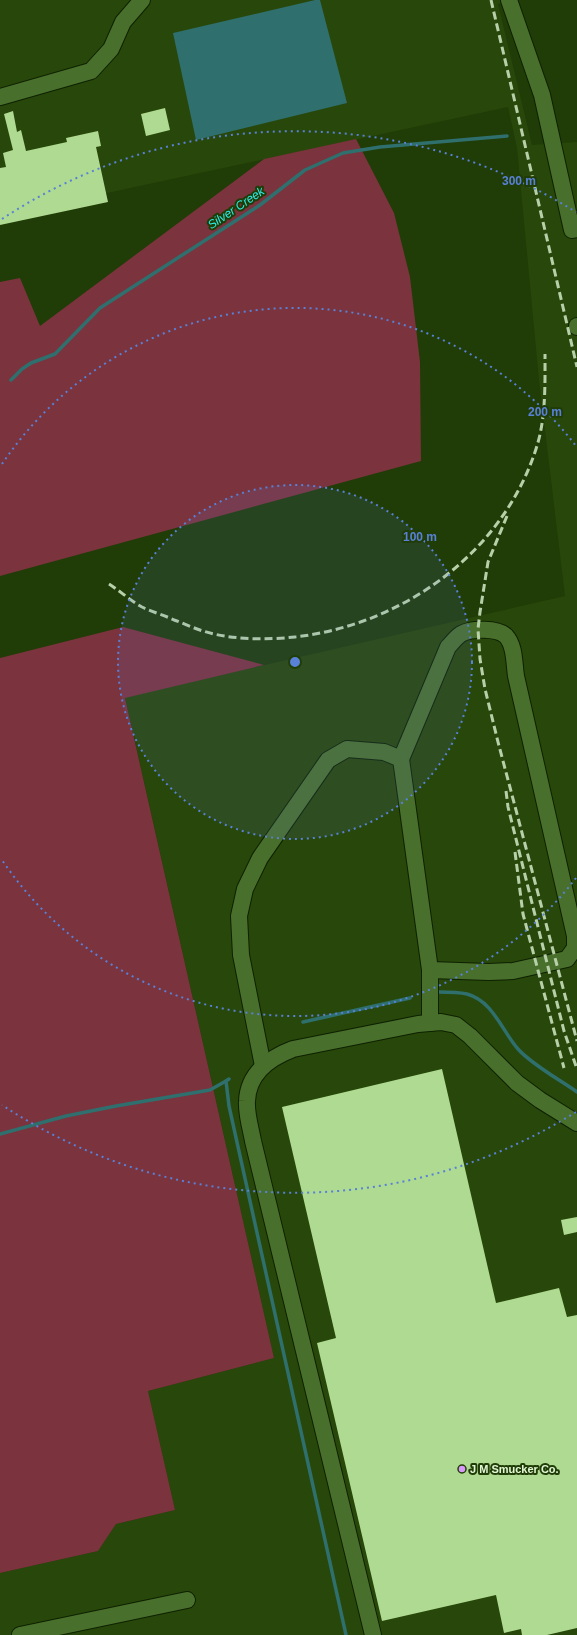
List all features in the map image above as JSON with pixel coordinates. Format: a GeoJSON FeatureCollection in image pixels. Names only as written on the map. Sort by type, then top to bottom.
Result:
{"type":"FeatureCollection","features":[{"type":"Feature","properties":{"kind":"lane"},"geometry":{"type":"LineString","coordinates":[[0,97],[91,71],[111,49],[123,22],[142,0]]}},
{"type":"Feature","properties":{"kind":"lane"},"geometry":{"type":"LineString","coordinates":[[509,0],[542,95],[572,230],[577,229]]}},
{"type":"Feature","properties":{"kind":"lane"},"geometry":{"type":"LineString","coordinates":[[430,970],[490,972],[513,971],[567,959],[576,948],[575,936],[516,676],[512,646],[506,636],[494,630],[478,629],[462,633],[448,646],[401,759],[430,970],[430,1023]]}},
{"type":"Feature","properties":{"kind":"lane"},"geometry":{"type":"LineString","coordinates":[[263,1066],[241,955],[239,916],[245,889],[260,858],[328,760],[347,749],[384,752],[401,759]]}},
{"type":"Feature","properties":{"kind":"lane"},"geometry":{"type":"LineString","coordinates":[[373,1635],[253,1142],[247,1102],[251,1082],[263,1066],[280,1054],[293,1050],[441,1022],[456,1025],[470,1036],[517,1083],[540,1100],[577,1123]]}},
{"type":"Feature","properties":{"kind":"lane"},"geometry":{"type":"LineString","coordinates":[[20,1635],[187,1600]]}},
{"type":"Feature","properties":{"kind":"shaded area"},"geometry":{"type":"Polygon","coordinates":[[[0,0],[513,0],[498,4],[532,145],[577,142],[577,1635],[0,1635],[0,1573],[98,1551],[116,1524],[175,1510],[148,1391],[274,1358],[125,697],[565,596],[539,380],[517,148],[508,107],[0,216],[0,0]]]}},
{"type":"Feature","properties":{"kind":"shaded area"},"geometry":{"type":"Polygon","coordinates":[[[356,139],[394,213],[410,277],[420,362],[421,461],[0,576],[0,282],[20,278],[40,326],[264,159],[356,139]]]}},
{"type":"Feature","properties":{"kind":"shaded area"},"geometry":{"type":"Polygon","coordinates":[[[123,627],[264,665],[125,698],[274,1358],[148,1391],[175,1510],[116,1524],[98,1551],[0,1573],[0,658],[123,627]]]}},
{"type":"Feature","properties":{"kind":"water"},"geometry":{"type":"Polygon","coordinates":[[[320,0],[347,103],[196,140],[173,33],[320,0]]]}},
{"type":"Feature","properties":{"kind":"building"},"geometry":{"type":"Polygon","coordinates":[[[165,108],[170,130],[146,136],[141,114],[165,108]]]}},
{"type":"Feature","properties":{"kind":"building"},"geometry":{"type":"Polygon","coordinates":[[[13,111],[17,132],[21,130],[26,151],[67,142],[66,138],[98,131],[101,146],[96,147],[108,202],[0,225],[0,168],[6,167],[3,153],[13,150],[4,114],[13,111]]]}},
{"type":"Feature","properties":{"kind":"building","name":"J M Smucker Co."},"geometry":{"type":"Polygon","coordinates":[[[442,1069],[496,1303],[559,1288],[567,1317],[577,1315],[577,1628],[547,1635],[522,1635],[521,1629],[504,1633],[496,1595],[382,1621],[317,1343],[336,1338],[282,1107],[442,1069]]]}},
{"type":"Feature","properties":{"kind":"building"},"geometry":{"type":"Polygon","coordinates":[[[577,1217],[577,1232],[564,1235],[561,1220],[577,1217]]]}},
{"type":"Feature","properties":{"kind":"waterway","name":"Silver Creek"},"geometry":{"type":"LineString","coordinates":[[11,380],[22,369],[31,363],[55,354],[100,308],[260,205],[305,170],[343,153],[380,147],[507,136]]}},
{"type":"Feature","properties":{"kind":"waterway"},"geometry":{"type":"LineString","coordinates":[[439,992],[457,992],[467,994],[484,1003],[496,1017],[512,1042],[524,1055],[577,1092]]}},
{"type":"Feature","properties":{"kind":"waterway"},"geometry":{"type":"LineString","coordinates":[[303,1022],[410,998]]}},
{"type":"Feature","properties":{"kind":"waterway"},"geometry":{"type":"LineString","coordinates":[[229,1079],[226,1081],[229,1106],[346,1635]]}},
{"type":"Feature","properties":{"kind":"waterway"},"geometry":{"type":"LineString","coordinates":[[0,1134],[66,1116],[210,1090],[226,1081]]}},
{"type":"Feature","properties":{"kind":"railway"},"geometry":{"type":"LineString","coordinates":[[491,0],[577,367]]}},
{"type":"Feature","properties":{"kind":"railway"},"geometry":{"type":"LineString","coordinates":[[109,584],[142,607],[203,631],[237,638],[272,639],[295,637],[335,630],[373,617],[409,600],[443,578],[473,551],[499,521],[520,487],[536,449],[542,426],[545,354]]}},
{"type":"Feature","properties":{"kind":"railway"},"geometry":{"type":"LineString","coordinates":[[507,516],[488,562],[478,629],[480,659],[485,689],[498,742],[577,1041]]}},
{"type":"Feature","properties":{"kind":"railway"},"geometry":{"type":"LineString","coordinates":[[506,791],[508,807],[564,1031],[577,1069]]}},
{"type":"Feature","properties":{"kind":"railway"},"geometry":{"type":"LineString","coordinates":[[515,852],[523,914],[564,1068]]}},
{"type":"Feature","properties":{"kind":"place","name":"J M Smucker Co."},"geometry":{"type":"Point","coordinates":[462,1469]}}]}
